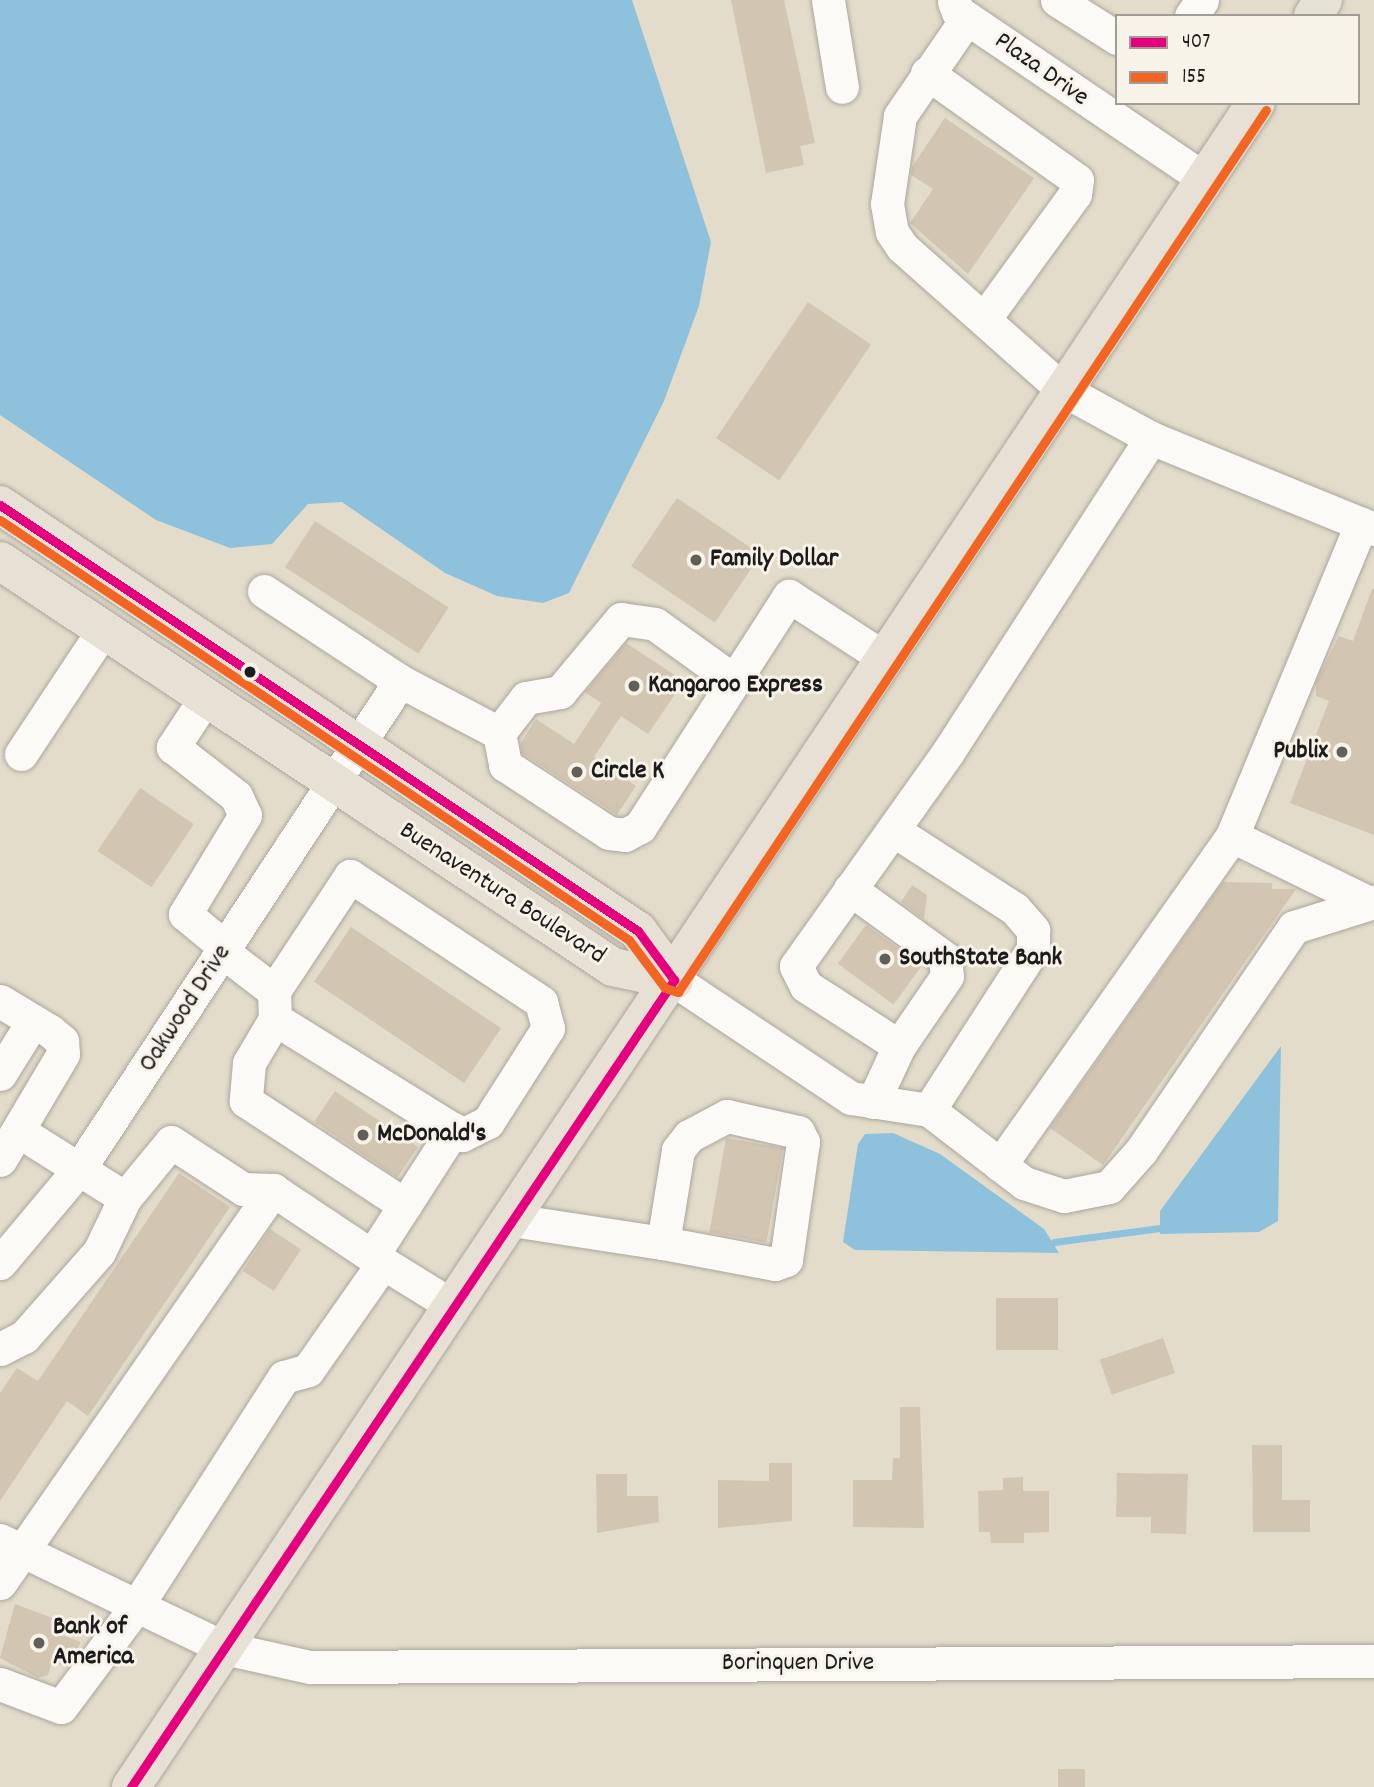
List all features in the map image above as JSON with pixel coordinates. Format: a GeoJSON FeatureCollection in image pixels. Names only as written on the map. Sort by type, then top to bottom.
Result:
{"type":"FeatureCollection","features":[{"type":"Feature","properties":{"kind":"main road"},"geometry":{"type":"LineString","coordinates":[[131,1787],[674,980],[1063,390],[1255,105]]}},
{"type":"Feature","properties":{"kind":"main road","name":"Buenaventura Boulevard"},"geometry":{"type":"LineString","coordinates":[[0,505],[638,931],[674,980]]}},
{"type":"Feature","properties":{"kind":"main road","name":"Buenaventura Boulevard"},"geometry":{"type":"LineString","coordinates":[[0,561],[332,785],[613,967],[674,980]]}},
{"type":"Feature","properties":{"kind":"street"},"geometry":{"type":"LineString","coordinates":[[828,0],[842,87]]}},
{"type":"Feature","properties":{"kind":"street"},"geometry":{"type":"LineString","coordinates":[[1057,0],[1115,37]]}},
{"type":"Feature","properties":{"kind":"street"},"geometry":{"type":"LineString","coordinates":[[960,6],[927,73],[900,116],[887,204],[892,232],[1063,390],[1151,438],[1368,526],[1232,836],[1000,1165]]}},
{"type":"Feature","properties":{"kind":"street","name":"Plaza Drive"},"geometry":{"type":"LineString","coordinates":[[960,6],[1130,115],[1205,179]]}},
{"type":"Feature","properties":{"kind":"street"},"geometry":{"type":"LineString","coordinates":[[927,73],[1077,180],[1075,194],[985,318]]}},
{"type":"Feature","properties":{"kind":"street"},"geometry":{"type":"LineString","coordinates":[[899,1046],[806,986],[796,966],[893,830],[1151,438]]}},
{"type":"Feature","properties":{"kind":"street"},"geometry":{"type":"LineString","coordinates":[[264,591],[400,681],[499,733]]}},
{"type":"Feature","properties":{"kind":"street"},"geometry":{"type":"LineString","coordinates":[[733,680],[655,624],[621,619],[560,692],[526,698],[499,733],[505,765],[610,833],[625,835],[639,827],[789,596],[886,659]]}},
{"type":"Feature","properties":{"kind":"street"},"geometry":{"type":"LineString","coordinates":[[21,754],[103,630]]}},
{"type":"Feature","properties":{"kind":"street","name":"Oakwood Drive"},"geometry":{"type":"LineString","coordinates":[[0,1263],[79,1169],[400,681]]}},
{"type":"Feature","properties":{"kind":"street"},"geometry":{"type":"LineString","coordinates":[[205,698],[173,747],[236,796],[245,815],[185,914],[224,950],[275,1005],[462,1135],[488,1122],[548,1028],[541,1002],[350,876],[275,1005],[249,1063],[246,1101],[405,1205]]}},
{"type":"Feature","properties":{"kind":"street"},"geometry":{"type":"LineString","coordinates":[[893,830],[1015,909],[1033,930],[1033,949],[929,1110]]}},
{"type":"Feature","properties":{"kind":"street"},"geometry":{"type":"LineString","coordinates":[[1232,836],[1370,902]]}},
{"type":"Feature","properties":{"kind":"street"},"geometry":{"type":"LineString","coordinates":[[850,889],[945,958],[947,975],[899,1046],[873,1102]]}},
{"type":"Feature","properties":{"kind":"street"},"geometry":{"type":"LineString","coordinates":[[674,980],[851,1098],[929,1110],[1024,1183],[1064,1196],[1109,1187],[1141,1151],[1294,927],[1370,902]]}},
{"type":"Feature","properties":{"kind":"street"},"geometry":{"type":"LineString","coordinates":[[0,1001],[62,1041],[63,1054],[20,1132],[0,1160]]}},
{"type":"Feature","properties":{"kind":"street"},"geometry":{"type":"LineString","coordinates":[[0,1074],[33,1021]]}},
{"type":"Feature","properties":{"kind":"street"},"geometry":{"type":"LineString","coordinates":[[512,1220],[663,1243],[775,1264],[786,1260],[803,1142],[798,1132],[727,1116],[689,1136],[678,1150],[663,1243]]}},
{"type":"Feature","properties":{"kind":"street"},"geometry":{"type":"LineString","coordinates":[[0,1684],[61,1707],[138,1604],[284,1377],[308,1370],[377,1260],[405,1205],[454,1129]]}},
{"type":"Feature","properties":{"kind":"street"},"geometry":{"type":"LineString","coordinates":[[20,1132],[125,1198]]}},
{"type":"Feature","properties":{"kind":"street"},"geometry":{"type":"LineString","coordinates":[[0,1349],[24,1337],[99,1252],[125,1198],[171,1142],[243,1189],[273,1190],[377,1260],[453,1306]]}},
{"type":"Feature","properties":{"kind":"street"},"geometry":{"type":"LineString","coordinates":[[0,1583],[13,1544],[273,1190]]}},
{"type":"Feature","properties":{"kind":"street","name":"Borinquen Drive"},"geometry":{"type":"LineString","coordinates":[[13,1544],[224,1648],[310,1667],[1374,1661]]}},
{"type":"Feature","properties":{"kind":"water"},"geometry":{"type":"Polygon","coordinates":[[[0,0],[632,0],[711,242],[699,306],[664,401],[569,593],[543,603],[497,596],[445,573],[342,502],[308,504],[272,544],[230,548],[156,520],[0,415],[0,0]]]}},
{"type":"Feature","properties":{"kind":"water"},"geometry":{"type":"Polygon","coordinates":[[[1281,1046],[1278,1221],[1259,1232],[1160,1234],[1160,1211],[1281,1046]]]}},
{"type":"Feature","properties":{"kind":"water"},"geometry":{"type":"Polygon","coordinates":[[[893,1133],[940,1154],[1044,1229],[1059,1253],[855,1250],[843,1242],[858,1144],[865,1134],[893,1133]]]}},
{"type":"Feature","properties":{"kind":"building"},"geometry":{"type":"Polygon","coordinates":[[[731,0],[784,0],[815,143],[800,146],[804,165],[766,173],[731,0]]]}},
{"type":"Feature","properties":{"kind":"building"},"geometry":{"type":"Polygon","coordinates":[[[945,118],[1034,178],[968,274],[910,223],[933,189],[911,175],[912,167],[945,118]]]}},
{"type":"Feature","properties":{"kind":"building"},"geometry":{"type":"Polygon","coordinates":[[[808,302],[871,344],[779,480],[716,438],[808,302]]]}},
{"type":"Feature","properties":{"kind":"building","name":"Family Dollar"},"geometry":{"type":"Polygon","coordinates":[[[677,498],[761,554],[715,622],[631,566],[677,498]]]}},
{"type":"Feature","properties":{"kind":"building"},"geometry":{"type":"Polygon","coordinates":[[[315,521],[448,608],[418,654],[285,567],[315,521]]]}},
{"type":"Feature","properties":{"kind":"building","name":"Publix"},"geometry":{"type":"Polygon","coordinates":[[[1372,589],[1374,835],[1290,803],[1329,701],[1316,696],[1316,682],[1339,636],[1353,641],[1372,589]]]}},
{"type":"Feature","properties":{"kind":"building"},"geometry":{"type":"Polygon","coordinates":[[[626,643],[684,681],[648,734],[621,716],[594,757],[636,786],[617,815],[522,753],[521,743],[536,719],[574,744],[601,703],[585,692],[626,643]]]}},
{"type":"Feature","properties":{"kind":"building"},"geometry":{"type":"Polygon","coordinates":[[[140,788],[194,824],[151,887],[98,851],[140,788]]]}},
{"type":"Feature","properties":{"kind":"building"},"geometry":{"type":"Polygon","coordinates":[[[1223,882],[1272,883],[1272,889],[1296,889],[1103,1165],[1050,1128],[1223,882]]]}},
{"type":"Feature","properties":{"kind":"building"},"geometry":{"type":"Polygon","coordinates":[[[912,885],[927,895],[924,919],[901,902],[912,885]]]}},
{"type":"Feature","properties":{"kind":"building","name":"SouthState Bank"},"geometry":{"type":"Polygon","coordinates":[[[866,925],[922,966],[894,1004],[838,964],[866,925]]]}},
{"type":"Feature","properties":{"kind":"building"},"geometry":{"type":"Polygon","coordinates":[[[351,927],[501,1028],[464,1083],[314,982],[351,927]]]}},
{"type":"Feature","properties":{"kind":"building","name":"McDonald's"},"geometry":{"type":"Polygon","coordinates":[[[335,1091],[418,1147],[397,1178],[314,1122],[335,1091]]]}},
{"type":"Feature","properties":{"kind":"building"},"geometry":{"type":"Polygon","coordinates":[[[726,1138],[783,1148],[766,1243],[709,1233],[726,1138]]]}},
{"type":"Feature","properties":{"kind":"building"},"geometry":{"type":"Polygon","coordinates":[[[179,1173],[230,1207],[88,1416],[67,1401],[0,1501],[0,1393],[17,1368],[38,1381],[179,1173]]]}},
{"type":"Feature","properties":{"kind":"building"},"geometry":{"type":"Polygon","coordinates":[[[270,1229],[301,1249],[274,1291],[243,1271],[270,1229]]]}},
{"type":"Feature","properties":{"kind":"building"},"geometry":{"type":"Polygon","coordinates":[[[996,1298],[1058,1298],[1058,1350],[996,1350],[996,1298]]]}},
{"type":"Feature","properties":{"kind":"building"},"geometry":{"type":"Polygon","coordinates":[[[1163,1338],[1175,1373],[1112,1395],[1100,1360],[1163,1338]]]}},
{"type":"Feature","properties":{"kind":"building"},"geometry":{"type":"Polygon","coordinates":[[[900,1407],[920,1407],[924,1528],[853,1527],[853,1480],[892,1480],[893,1458],[900,1458],[900,1407]]]}},
{"type":"Feature","properties":{"kind":"building"},"geometry":{"type":"Polygon","coordinates":[[[1252,1445],[1282,1445],[1282,1500],[1310,1500],[1310,1532],[1253,1532],[1252,1445]]]}},
{"type":"Feature","properties":{"kind":"building"},"geometry":{"type":"Polygon","coordinates":[[[769,1463],[792,1463],[792,1521],[718,1528],[718,1480],[769,1481],[769,1463]]]}},
{"type":"Feature","properties":{"kind":"building"},"geometry":{"type":"Polygon","coordinates":[[[1117,1473],[1188,1474],[1186,1534],[1151,1533],[1151,1517],[1116,1517],[1117,1473]]]}},
{"type":"Feature","properties":{"kind":"building"},"geometry":{"type":"Polygon","coordinates":[[[596,1474],[627,1474],[627,1496],[658,1496],[659,1522],[597,1533],[596,1474]]]}},
{"type":"Feature","properties":{"kind":"building"},"geometry":{"type":"Polygon","coordinates":[[[1023,1477],[1023,1491],[1049,1491],[1049,1532],[1024,1533],[1024,1543],[991,1543],[990,1532],[979,1532],[978,1491],[1003,1490],[1003,1478],[1023,1477]]]}},
{"type":"Feature","properties":{"kind":"building"},"geometry":{"type":"Polygon","coordinates":[[[15,1604],[66,1623],[62,1635],[81,1642],[67,1667],[52,1662],[48,1675],[38,1678],[0,1658],[15,1604]]]}},
{"type":"Feature","properties":{"kind":"building"},"geometry":{"type":"Polygon","coordinates":[[[1058,1769],[1085,1769],[1085,1787],[1058,1787],[1058,1769]]]}},
{"type":"Feature","properties":{"kind":"waterway"},"geometry":{"type":"LineString","coordinates":[[1054,1242],[1160,1228]]}},
{"type":"Feature","properties":{"kind":"transit line","name":"155"},"geometry":{"type":"LineString","coordinates":[[0,520],[629,940],[665,988],[678,992],[1266,110]]}},
{"type":"Feature","properties":{"kind":"transit line","name":"407"},"geometry":{"type":"LineString","coordinates":[[0,505],[638,931],[674,980]]}},
{"type":"Feature","properties":{"kind":"transit line","name":"407"},"geometry":{"type":"LineString","coordinates":[[131,1787],[674,980]]}},
{"type":"Feature","properties":{"kind":"place","name":"Family Dollar"},"geometry":{"type":"Point","coordinates":[696,560]}},
{"type":"Feature","properties":{"kind":"place","name":"Kangaroo Express"},"geometry":{"type":"Point","coordinates":[634,686]}},
{"type":"Feature","properties":{"kind":"place","name":"Publix"},"geometry":{"type":"Point","coordinates":[1342,752]}},
{"type":"Feature","properties":{"kind":"place","name":"Circle K"},"geometry":{"type":"Point","coordinates":[577,772]}},
{"type":"Feature","properties":{"kind":"place","name":"SouthState Bank"},"geometry":{"type":"Point","coordinates":[885,959]}},
{"type":"Feature","properties":{"kind":"place","name":"McDonald's"},"geometry":{"type":"Point","coordinates":[363,1135]}},
{"type":"Feature","properties":{"kind":"place","name":"Bank of America"},"geometry":{"type":"Point","coordinates":[39,1643]}}]}
